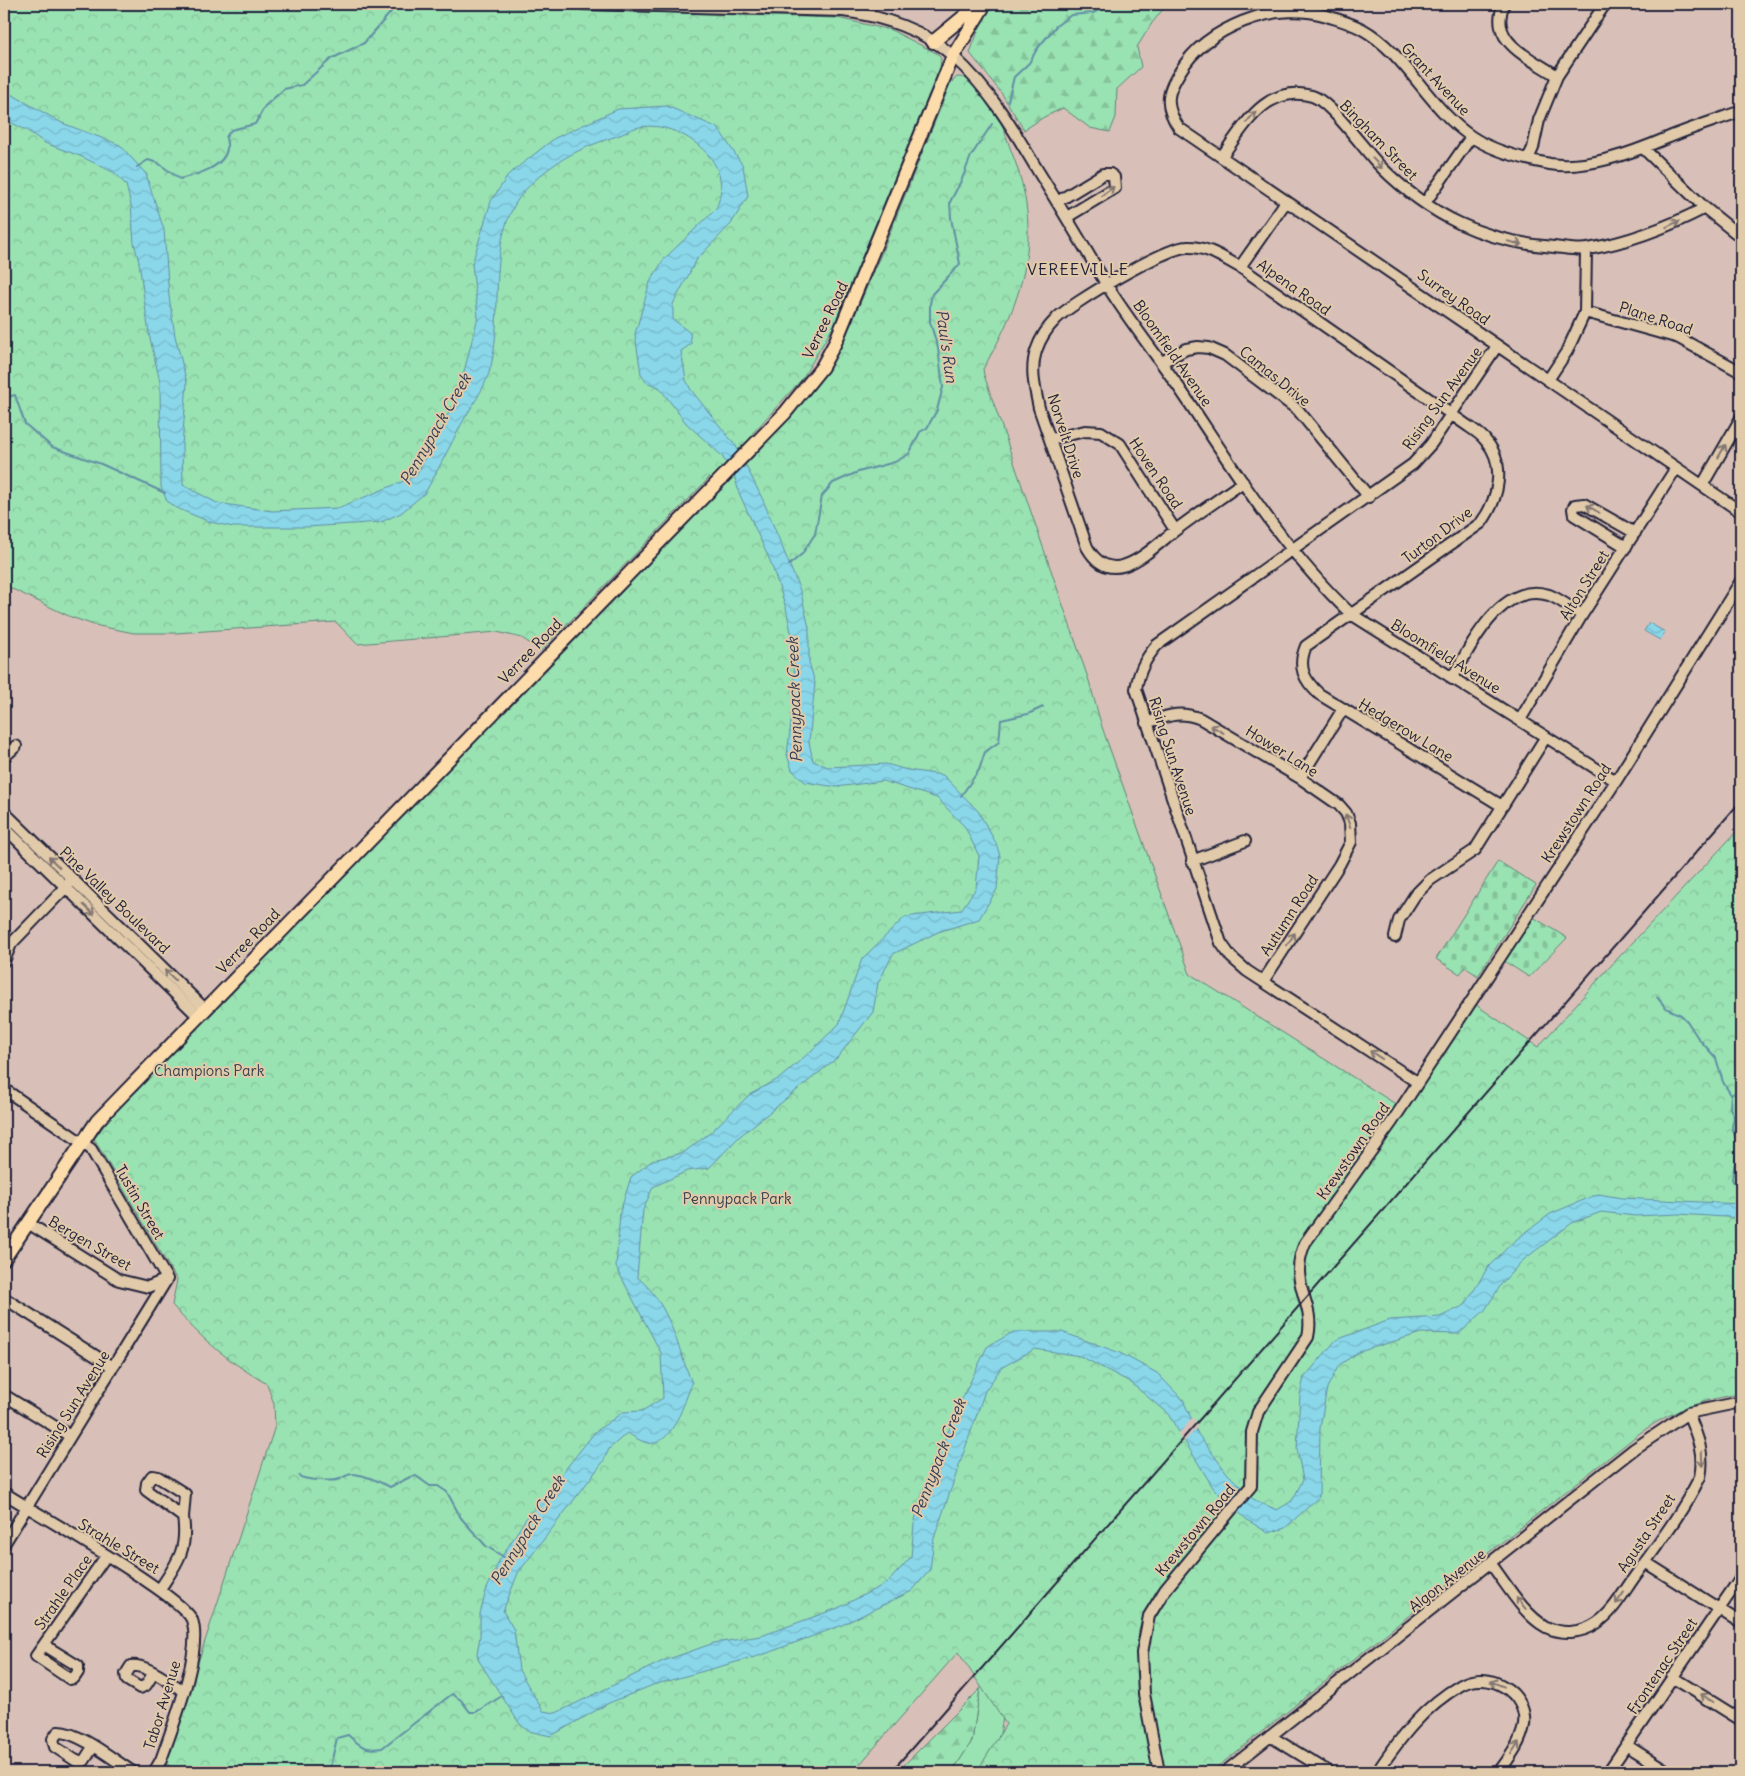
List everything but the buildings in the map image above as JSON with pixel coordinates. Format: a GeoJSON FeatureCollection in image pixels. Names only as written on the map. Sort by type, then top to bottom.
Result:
{"type":"FeatureCollection","features":[{"type":"Feature","properties":{"kind":"main road"},"geometry":{"type":"LineString","coordinates":[[934,42],[979,4]]}},
{"type":"Feature","properties":{"kind":"main road","name":"Verree Road"},"geometry":{"type":"LineString","coordinates":[[4,1259],[97,1121],[785,413],[805,389],[835,343],[953,56],[985,4]]}},
{"type":"Feature","properties":{"kind":"street","name":"Bloomfield Avenue"},"geometry":{"type":"LineString","coordinates":[[583,4],[843,11],[884,20],[934,42],[953,56],[984,87],[1000,109],[1107,285],[1292,551],[1332,596],[1351,614],[1616,781]]}},
{"type":"Feature","properties":{"kind":"street"},"geometry":{"type":"LineString","coordinates":[[1504,4],[1499,20],[1503,36],[1512,45],[1557,76]]}},
{"type":"Feature","properties":{"kind":"street"},"geometry":{"type":"LineString","coordinates":[[1528,159],[1533,148],[1539,120],[1557,76],[1605,4]]}},
{"type":"Feature","properties":{"kind":"street","name":"Grant Avenue"},"geometry":{"type":"LineString","coordinates":[[1168,95],[1189,58],[1234,24],[1261,15],[1304,11],[1346,22],[1363,29],[1386,47],[1443,112],[1471,137],[1494,150],[1528,159],[1552,164],[1573,164],[1602,160],[1644,149],[1741,111]]}},
{"type":"Feature","properties":{"kind":"street","name":"Surrey Road"},"geometry":{"type":"LineString","coordinates":[[1168,95],[1169,114],[1179,128],[1222,156],[1285,202],[1385,267],[1676,468],[1703,484],[1741,512]]}},
{"type":"Feature","properties":{"kind":"street","name":"Bingham Street"},"geometry":{"type":"LineString","coordinates":[[1222,156],[1253,113],[1265,103],[1281,95],[1313,96],[1337,117],[1405,190],[1450,220],[1474,232],[1525,245],[1586,250],[1647,235],[1705,208]]}},
{"type":"Feature","properties":{"kind":"street"},"geometry":{"type":"LineString","coordinates":[[1426,203],[1471,137]]}},
{"type":"Feature","properties":{"kind":"street"},"geometry":{"type":"LineString","coordinates":[[1644,149],[1705,208],[1741,237]]}},
{"type":"Feature","properties":{"kind":"street"},"geometry":{"type":"LineString","coordinates":[[1057,202],[1102,174],[1110,174],[1114,177],[1114,188],[1067,217]]}},
{"type":"Feature","properties":{"kind":"street"},"geometry":{"type":"LineString","coordinates":[[1240,267],[1285,202]]}},
{"type":"Feature","properties":{"kind":"street","name":"Alpena Road"},"geometry":{"type":"LineString","coordinates":[[1107,285],[1139,266],[1178,248],[1188,247],[1214,252],[1240,267],[1451,414]]}},
{"type":"Feature","properties":{"kind":"street"},"geometry":{"type":"LineString","coordinates":[[1548,380],[1567,351],[1585,312],[1586,250]]}},
{"type":"Feature","properties":{"kind":"street","name":"Norvelt Drive"},"geometry":{"type":"LineString","coordinates":[[1107,285],[1058,317],[1046,332],[1036,352],[1034,384],[1039,408],[1092,557],[1108,567],[1139,560],[1175,530]]}},
{"type":"Feature","properties":{"kind":"street","name":"Plane Road"},"geometry":{"type":"LineString","coordinates":[[1585,312],[1679,338],[1741,372]]}},
{"type":"Feature","properties":{"kind":"street","name":"Rising Sun Avenue"},"geometry":{"type":"LineString","coordinates":[[1417,1082],[1264,980],[1247,971],[1231,957],[1222,943],[1192,861],[1136,689],[1139,673],[1145,660],[1157,645],[1369,497],[1413,464],[1432,444],[1497,346]]}},
{"type":"Feature","properties":{"kind":"street","name":"Camas Drive"},"geometry":{"type":"LineString","coordinates":[[1162,362],[1186,349],[1198,347],[1209,348],[1225,355],[1298,410],[1369,497]]}},
{"type":"Feature","properties":{"kind":"street","name":"Turton Drive"},"geometry":{"type":"LineString","coordinates":[[1302,672],[1302,655],[1306,646],[1481,523],[1492,509],[1499,482],[1495,455],[1486,441],[1451,414]]}},
{"type":"Feature","properties":{"kind":"street"},"geometry":{"type":"LineString","coordinates":[[1703,484],[1741,418]]}},
{"type":"Feature","properties":{"kind":"street","name":"Hoven Road"},"geometry":{"type":"LineString","coordinates":[[1051,439],[1085,431],[1101,432],[1120,444],[1175,530]]}},
{"type":"Feature","properties":{"kind":"street","name":"Alton Street"},"geometry":{"type":"LineString","coordinates":[[1520,720],[1582,615],[1676,468]]}},
{"type":"Feature","properties":{"kind":"street"},"geometry":{"type":"LineString","coordinates":[[1175,530],[1243,482]]}},
{"type":"Feature","properties":{"kind":"street"},"geometry":{"type":"LineString","coordinates":[[1626,547],[1578,518],[1573,512],[1576,505],[1584,504],[1635,533]]}},
{"type":"Feature","properties":{"kind":"street","name":"Krewstown Road"},"geometry":{"type":"LineString","coordinates":[[1159,1772],[1144,1694],[1142,1653],[1145,1635],[1153,1607],[1207,1538],[1249,1489],[1253,1474],[1252,1432],[1258,1412],[1308,1337],[1310,1328],[1298,1272],[1299,1258],[1305,1243],[1392,1122],[1616,781],[1741,581]]}},
{"type":"Feature","properties":{"kind":"street"},"geometry":{"type":"LineString","coordinates":[[1452,679],[1481,628],[1495,613],[1518,596],[1533,593],[1550,595],[1582,615]]}},
{"type":"Feature","properties":{"kind":"street","name":"Hedgerow Lane"},"geometry":{"type":"LineString","coordinates":[[1302,672],[1309,684],[1319,694],[1502,806]]}},
{"type":"Feature","properties":{"kind":"street"},"geometry":{"type":"LineString","coordinates":[[1300,778],[1343,709]]}},
{"type":"Feature","properties":{"kind":"street","name":"Hower Lane"},"geometry":{"type":"LineString","coordinates":[[1146,723],[1187,713],[1201,719],[1300,778],[1339,805],[1346,814],[1352,834],[1351,842],[1339,866]]}},
{"type":"Feature","properties":{"kind":"street"},"geometry":{"type":"LineString","coordinates":[[1395,937],[1399,920],[1415,895],[1430,880],[1475,850],[1545,738]]}},
{"type":"Feature","properties":{"kind":"street"},"geometry":{"type":"LineString","coordinates":[[4,757],[16,746]]}},
{"type":"Feature","properties":{"kind":"street","name":"Pine Valley Boulevard"},"geometry":{"type":"LineString","coordinates":[[4,812],[69,884]]}},
{"type":"Feature","properties":{"kind":"street","name":"Pine Valley Boulevard"},"geometry":{"type":"LineString","coordinates":[[4,827],[69,884],[202,1013]]}},
{"type":"Feature","properties":{"kind":"street"},"geometry":{"type":"LineString","coordinates":[[1192,861],[1245,841]]}},
{"type":"Feature","properties":{"kind":"street","name":"Autumn Road"},"geometry":{"type":"LineString","coordinates":[[1264,980],[1339,866]]}},
{"type":"Feature","properties":{"kind":"street"},"geometry":{"type":"LineString","coordinates":[[4,961],[11,944],[69,884]]}},
{"type":"Feature","properties":{"kind":"street","name":"Tustin Street"},"geometry":{"type":"LineString","coordinates":[[4,1089],[91,1149],[167,1279]]}},
{"type":"Feature","properties":{"kind":"street","name":"Bergen Street"},"geometry":{"type":"LineString","coordinates":[[28,1223],[119,1280],[148,1287],[167,1279]]}},
{"type":"Feature","properties":{"kind":"street","name":"Rising Sun Avenue"},"geometry":{"type":"LineString","coordinates":[[4,1544],[167,1279]]}},
{"type":"Feature","properties":{"kind":"street"},"geometry":{"type":"LineString","coordinates":[[4,1298],[113,1367]]}},
{"type":"Feature","properties":{"kind":"street"},"geometry":{"type":"LineString","coordinates":[[4,1395],[70,1436]]}},
{"type":"Feature","properties":{"kind":"street"},"geometry":{"type":"LineString","coordinates":[[1688,1413],[1741,1402]]}},
{"type":"Feature","properties":{"kind":"street","name":"Agusta Street"},"geometry":{"type":"LineString","coordinates":[[1491,1564],[1533,1617],[1547,1627],[1559,1631],[1585,1630],[1598,1623],[1610,1612],[1645,1562],[1700,1477],[1702,1466],[1700,1443],[1688,1413]]}},
{"type":"Feature","properties":{"kind":"street","name":"Algon Avenue"},"geometry":{"type":"LineString","coordinates":[[1225,1772],[1491,1564],[1634,1449],[1688,1413]]}},
{"type":"Feature","properties":{"kind":"street","name":"Strahle Street"},"geometry":{"type":"LineString","coordinates":[[4,1493],[160,1589],[186,1611],[192,1620],[195,1644]]}},
{"type":"Feature","properties":{"kind":"street"},"geometry":{"type":"LineString","coordinates":[[160,1589],[180,1558],[184,1545],[183,1517]]}},
{"type":"Feature","properties":{"kind":"street","name":"Strahle Place"},"geometry":{"type":"LineString","coordinates":[[44,1644],[106,1556]]}},
{"type":"Feature","properties":{"kind":"street"},"geometry":{"type":"LineString","coordinates":[[1645,1562],[1741,1622]]}},
{"type":"Feature","properties":{"kind":"street","name":"Frontenac Street"},"geometry":{"type":"LineString","coordinates":[[1608,1772],[1741,1577]]}},
{"type":"Feature","properties":{"kind":"street","name":"Tabor Avenue"},"geometry":{"type":"LineString","coordinates":[[154,1772],[162,1760],[195,1644]]}},
{"type":"Feature","properties":{"kind":"street"},"geometry":{"type":"LineString","coordinates":[[153,1674],[183,1690]]}},
{"type":"Feature","properties":{"kind":"street"},"geometry":{"type":"LineString","coordinates":[[1672,1677],[1741,1720]]}},
{"type":"Feature","properties":{"kind":"street"},"geometry":{"type":"LineString","coordinates":[[1377,1772],[1400,1738],[1418,1717],[1462,1684],[1476,1681],[1500,1683],[1516,1698],[1524,1712],[1522,1738],[1500,1772]]}},
{"type":"Feature","properties":{"kind":"street"},"geometry":{"type":"LineString","coordinates":[[1270,1736],[1329,1772]]}},
{"type":"Feature","properties":{"kind":"street"},"geometry":{"type":"LineString","coordinates":[[1626,1745],[1669,1772]]}},
{"type":"Feature","properties":{"kind":"street"},"geometry":{"type":"LineString","coordinates":[[93,1748],[133,1772]]}},
{"type":"Feature","properties":{"kind":"green space","name":"Pennypack Park"},"geometry":{"type":"Polygon","coordinates":[[[9,4],[396,4],[837,18],[891,30],[938,54],[941,59],[940,68],[833,327],[802,379],[752,434],[758,449],[809,395],[842,345],[950,84],[957,77],[967,79],[979,89],[993,108],[1005,132],[1022,183],[1027,211],[1028,238],[1019,290],[1010,316],[983,369],[984,375],[1089,681],[1102,727],[1190,974],[1397,1105],[1302,1238],[1295,1253],[1293,1277],[1303,1309],[1303,1334],[1296,1349],[1258,1402],[1250,1420],[1247,1433],[1249,1464],[1257,1465],[1257,1431],[1261,1416],[1312,1338],[1301,1270],[1310,1242],[1388,1136],[1473,1003],[1538,1047],[1606,971],[1741,827],[1741,1394],[1714,1399],[1688,1407],[1664,1418],[1640,1433],[1211,1772],[1164,1772],[1151,1709],[1146,1664],[1147,1643],[1152,1622],[1160,1604],[1189,1569],[1197,1556],[1199,1557],[1219,1533],[1211,1526],[1192,1552],[1155,1594],[1145,1612],[1139,1631],[1139,1683],[1155,1772],[977,1772],[1006,1724],[958,1652],[853,1772],[167,1772],[169,1765],[165,1764],[275,1426],[274,1404],[267,1384],[216,1349],[172,1305],[177,1280],[94,1139],[109,1119],[717,492],[710,477],[541,651],[522,638],[497,632],[357,644],[336,622],[176,633],[134,633],[94,625],[71,617],[4,585],[4,9],[9,4]]]}},
{"type":"Feature","properties":{"kind":"green space"},"geometry":{"type":"Polygon","coordinates":[[[994,4],[1167,4],[1137,47],[1141,67],[1117,89],[1116,117],[1110,132],[1090,128],[1063,108],[1024,130],[1002,94],[970,53],[981,23],[994,4]]]}},
{"type":"Feature","properties":{"kind":"green space"},"geometry":{"type":"Polygon","coordinates":[[[1498,861],[1536,885],[1478,976],[1465,967],[1460,974],[1436,959],[1498,861]]]}},
{"type":"Feature","properties":{"kind":"green space"},"geometry":{"type":"Polygon","coordinates":[[[1533,917],[1567,938],[1529,977],[1504,961],[1533,917]]]}},
{"type":"Feature","properties":{"kind":"green space"},"geometry":{"type":"Polygon","coordinates":[[[1017,1644],[998,1744],[981,1772],[952,1772],[972,1741],[980,1689],[1017,1644]]]}},
{"type":"Feature","properties":{"kind":"green space"},"geometry":{"type":"Polygon","coordinates":[[[980,1689],[972,1741],[952,1772],[897,1772],[980,1689]]]}},
{"type":"Feature","properties":{"kind":"water","name":"Pennypack Creek"},"geometry":{"type":"Polygon","coordinates":[[[4,90],[62,123],[120,145],[146,174],[164,230],[169,296],[175,336],[187,383],[182,446],[183,485],[217,503],[272,511],[338,508],[416,476],[458,395],[478,317],[472,264],[491,201],[509,174],[555,138],[618,109],[667,106],[718,128],[743,166],[748,196],[731,224],[697,259],[673,304],[673,319],[690,333],[691,344],[681,351],[686,380],[691,390],[736,446],[763,500],[801,593],[809,628],[809,662],[815,683],[809,742],[813,761],[828,767],[886,764],[907,770],[943,775],[978,811],[996,843],[1000,856],[997,889],[979,919],[938,932],[893,954],[878,983],[873,1012],[837,1058],[740,1136],[709,1168],[687,1171],[653,1187],[643,1210],[637,1277],[657,1299],[665,1312],[692,1383],[671,1431],[656,1443],[648,1443],[627,1433],[609,1449],[603,1462],[518,1573],[503,1611],[514,1630],[519,1670],[543,1711],[556,1713],[663,1661],[714,1643],[761,1636],[838,1608],[887,1583],[911,1557],[914,1524],[923,1491],[961,1401],[987,1347],[1013,1332],[1062,1332],[1120,1353],[1157,1373],[1183,1400],[1198,1434],[1227,1473],[1253,1499],[1277,1510],[1292,1501],[1303,1480],[1297,1449],[1300,1395],[1304,1378],[1336,1340],[1390,1320],[1440,1317],[1465,1305],[1488,1267],[1513,1242],[1550,1214],[1598,1194],[1622,1198],[1741,1204],[1741,1218],[1678,1214],[1635,1216],[1601,1212],[1572,1223],[1522,1261],[1502,1283],[1485,1310],[1459,1334],[1421,1333],[1359,1352],[1339,1365],[1327,1388],[1320,1428],[1319,1497],[1285,1528],[1268,1533],[1246,1519],[1214,1489],[1168,1414],[1130,1382],[1080,1356],[1035,1349],[1001,1368],[985,1391],[934,1538],[930,1570],[912,1591],[840,1626],[762,1655],[653,1685],[609,1703],[551,1736],[528,1731],[519,1723],[479,1661],[477,1654],[480,1636],[480,1614],[486,1591],[499,1561],[525,1520],[595,1432],[623,1412],[642,1411],[663,1398],[661,1353],[616,1267],[620,1212],[631,1177],[653,1160],[683,1153],[711,1132],[749,1095],[780,1078],[811,1051],[839,1024],[862,959],[905,917],[961,910],[976,888],[979,856],[965,827],[937,798],[883,781],[836,787],[805,782],[792,770],[787,755],[794,698],[794,647],[786,608],[771,563],[739,493],[735,478],[722,456],[686,423],[659,387],[646,382],[641,374],[635,334],[650,282],[664,259],[716,209],[719,202],[721,188],[717,168],[702,148],[685,136],[665,128],[645,126],[635,128],[581,149],[550,168],[530,185],[515,204],[505,226],[500,250],[494,350],[489,373],[425,493],[401,513],[381,522],[307,527],[233,527],[210,522],[174,507],[167,501],[161,487],[160,382],[149,334],[139,262],[134,243],[131,205],[126,185],[115,173],[80,156],[45,143],[26,130],[4,119],[4,90]]]}},
{"type":"Feature","properties":{"kind":"water"},"geometry":{"type":"Polygon","coordinates":[[[1649,623],[1665,632],[1660,640],[1644,631],[1649,623]]]}},
{"type":"Feature","properties":{"kind":"pier"},"geometry":{"type":"Polygon","coordinates":[[[1193,1417],[1198,1427],[1183,1443],[1178,1435],[1193,1417]]]}},
{"type":"Feature","properties":{"kind":"waterway","name":"Paul's Run"},"geometry":{"type":"LineString","coordinates":[[1008,101],[1014,77],[1029,63],[1037,49],[1056,26],[1071,15],[1093,13],[1111,4]]}},
{"type":"Feature","properties":{"kind":"waterway"},"geometry":{"type":"LineString","coordinates":[[137,167],[148,160],[158,163],[180,179],[201,173],[215,166],[225,156],[227,148],[226,137],[231,130],[255,124],[265,106],[284,89],[302,85],[331,59],[364,43],[391,12]]}},
{"type":"Feature","properties":{"kind":"waterway","name":"Paul's Run"},"geometry":{"type":"LineString","coordinates":[[789,565],[802,554],[815,534],[822,496],[833,483],[858,472],[895,462],[909,454],[920,432],[927,428],[937,410],[943,387],[938,348],[930,322],[930,304],[932,294],[960,264],[951,218],[950,202],[971,156],[992,124]]}},
{"type":"Feature","properties":{"kind":"waterway"},"geometry":{"type":"LineString","coordinates":[[4,398],[15,395],[25,424],[52,447],[101,464],[165,493]]}},
{"type":"Feature","properties":{"kind":"waterway"},"geometry":{"type":"LineString","coordinates":[[961,796],[979,770],[985,752],[999,742],[1001,720],[1028,714],[1043,707]]}},
{"type":"Feature","properties":{"kind":"waterway"},"geometry":{"type":"LineString","coordinates":[[1657,997],[1666,1008],[1681,1015],[1687,1021],[1698,1038],[1716,1058],[1723,1082],[1731,1095]]}},
{"type":"Feature","properties":{"kind":"waterway"},"geometry":{"type":"LineString","coordinates":[[1741,1089],[1731,1095],[1730,1108],[1734,1117],[1732,1127],[1738,1146],[1732,1179],[1741,1197]]}},
{"type":"Feature","properties":{"kind":"waterway","name":"Pennypack Creek"},"geometry":{"type":"LineString","coordinates":[[299,1476],[332,1480],[354,1474],[369,1477],[390,1487],[416,1476],[430,1486],[438,1486],[447,1492],[461,1518],[486,1546],[504,1557]]}},
{"type":"Feature","properties":{"kind":"waterway"},"geometry":{"type":"LineString","coordinates":[[329,1772],[337,1738],[348,1735],[364,1747],[372,1749],[382,1748],[452,1694],[461,1700],[470,1712],[476,1712],[502,1696]]}},
{"type":"Feature","properties":{"kind":"railway"},"geometry":{"type":"LineString","coordinates":[[891,1772],[1741,801]]}},
{"type":"Feature","properties":{"kind":"district","name":"VEREEVILLE"},"geometry":{"type":"Point","coordinates":[1078,269]}},
{"type":"Feature","properties":{"kind":"park label","name":"Champions Park"},"geometry":{"type":"Point","coordinates":[209,1070]}}]}
